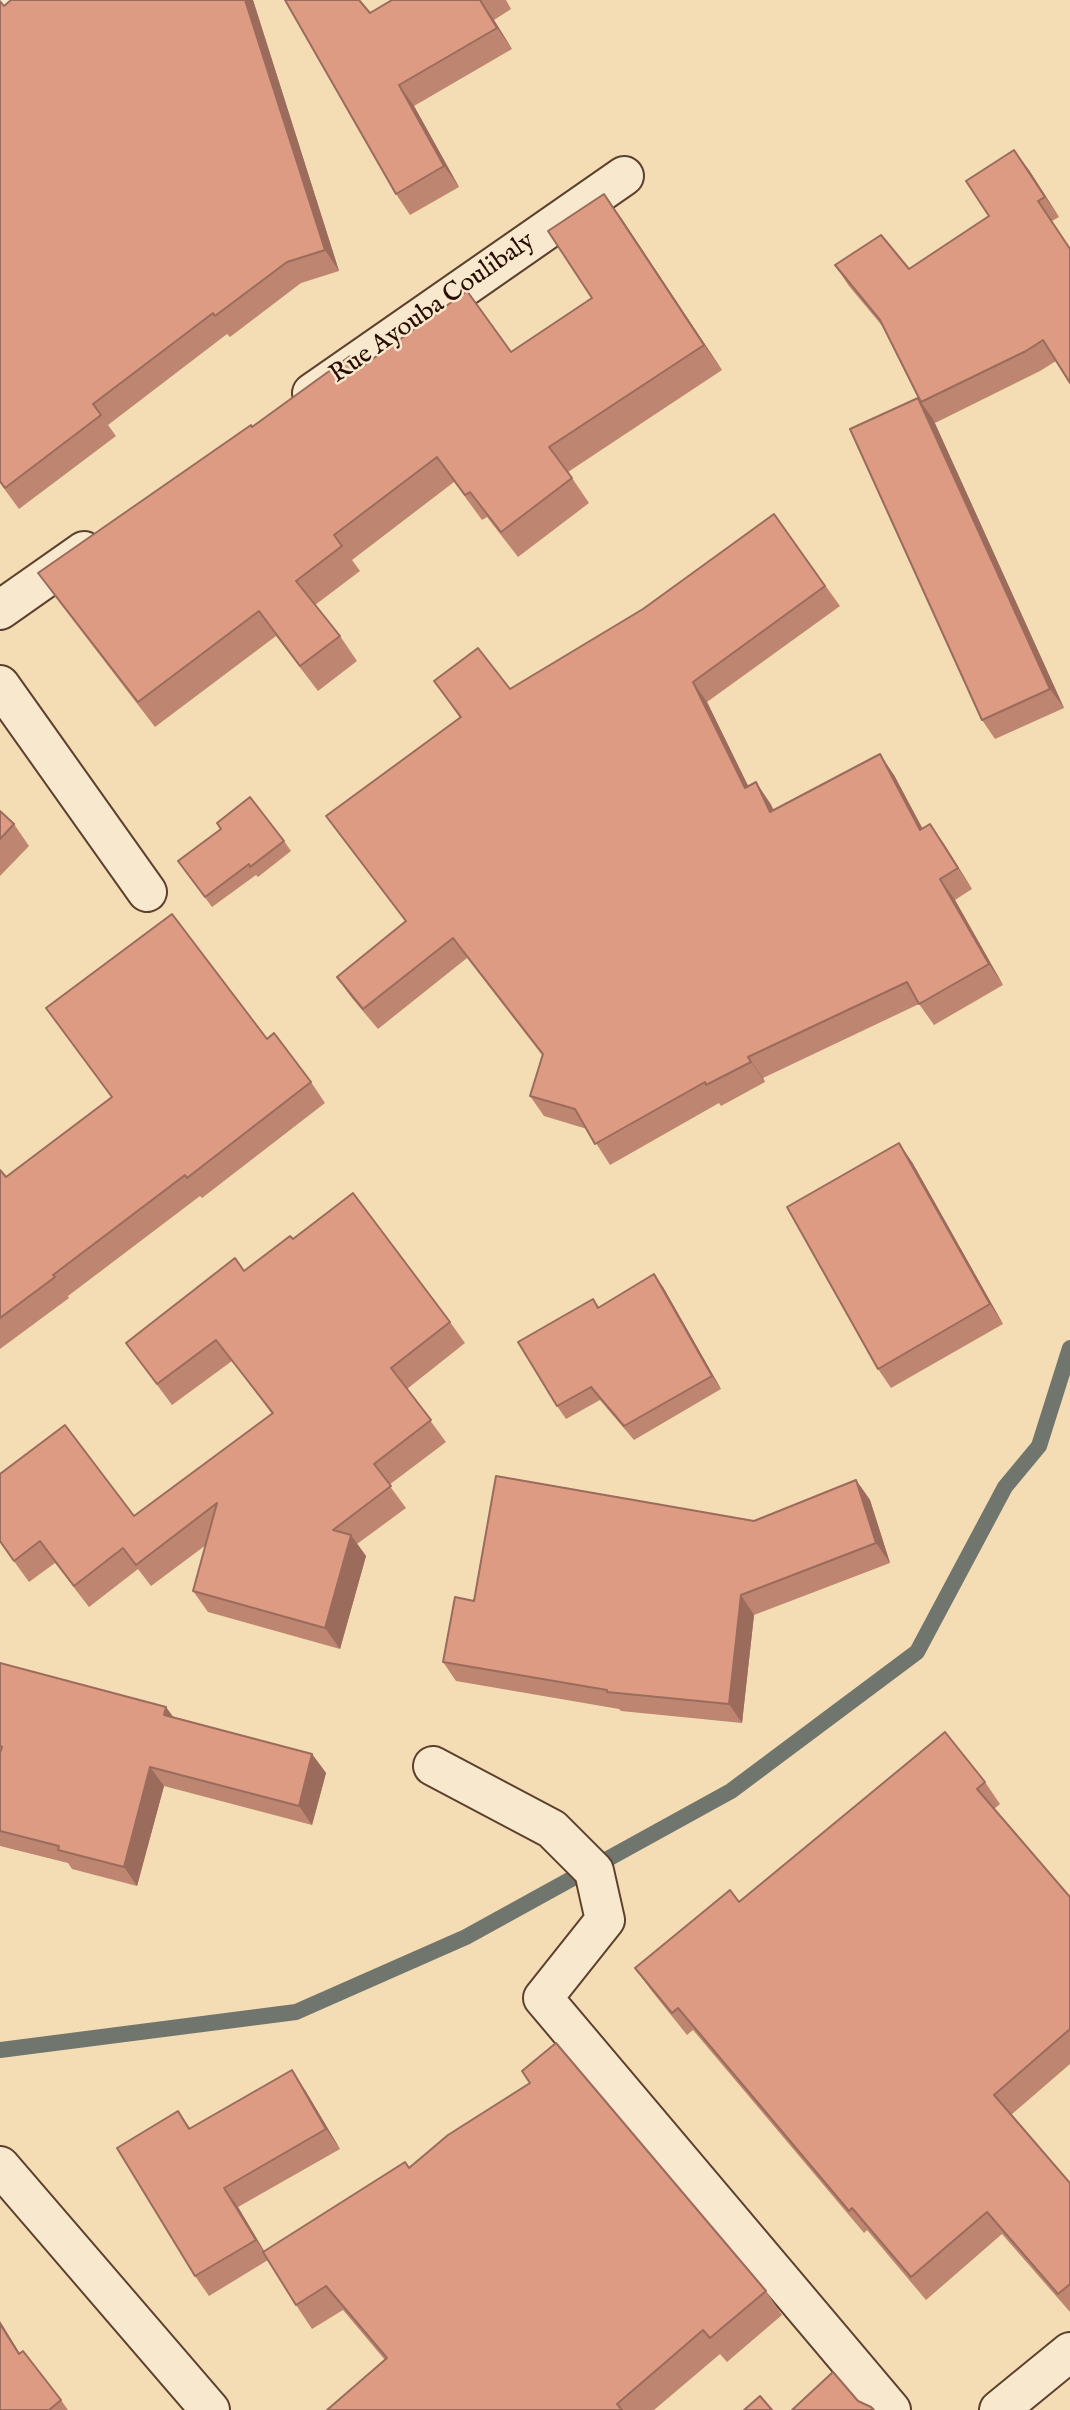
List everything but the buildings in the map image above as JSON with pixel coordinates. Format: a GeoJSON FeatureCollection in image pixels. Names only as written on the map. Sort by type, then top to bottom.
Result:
{"type":"FeatureCollection","features":[{"type":"Feature","properties":{"kind":"street","name":"Rue Ayouba Coulibaly"},"geometry":{"type":"LineString","coordinates":[[284,413],[624,176]]}},
{"type":"Feature","properties":{"kind":"street"},"geometry":{"type":"LineString","coordinates":[[0,610],[113,531]]}},
{"type":"Feature","properties":{"kind":"street"},"geometry":{"type":"LineString","coordinates":[[0,685],[147,892]]}},
{"type":"Feature","properties":{"kind":"street"},"geometry":{"type":"LineString","coordinates":[[433,1766],[552,1829],[594,1871],[605,1920],[543,1998],[891,2410]]}},
{"type":"Feature","properties":{"kind":"street"},"geometry":{"type":"LineString","coordinates":[[0,2166],[210,2410]]}},
{"type":"Feature","properties":{"kind":"street"},"geometry":{"type":"LineString","coordinates":[[999,2410],[1070,2352]]}},
{"type":"Feature","properties":{"kind":"waterway"},"geometry":{"type":"LineString","coordinates":[[0,2050],[296,2012],[466,1937],[731,1791],[917,1652],[1005,1487],[1039,1446],[1070,1348]]}}]}
